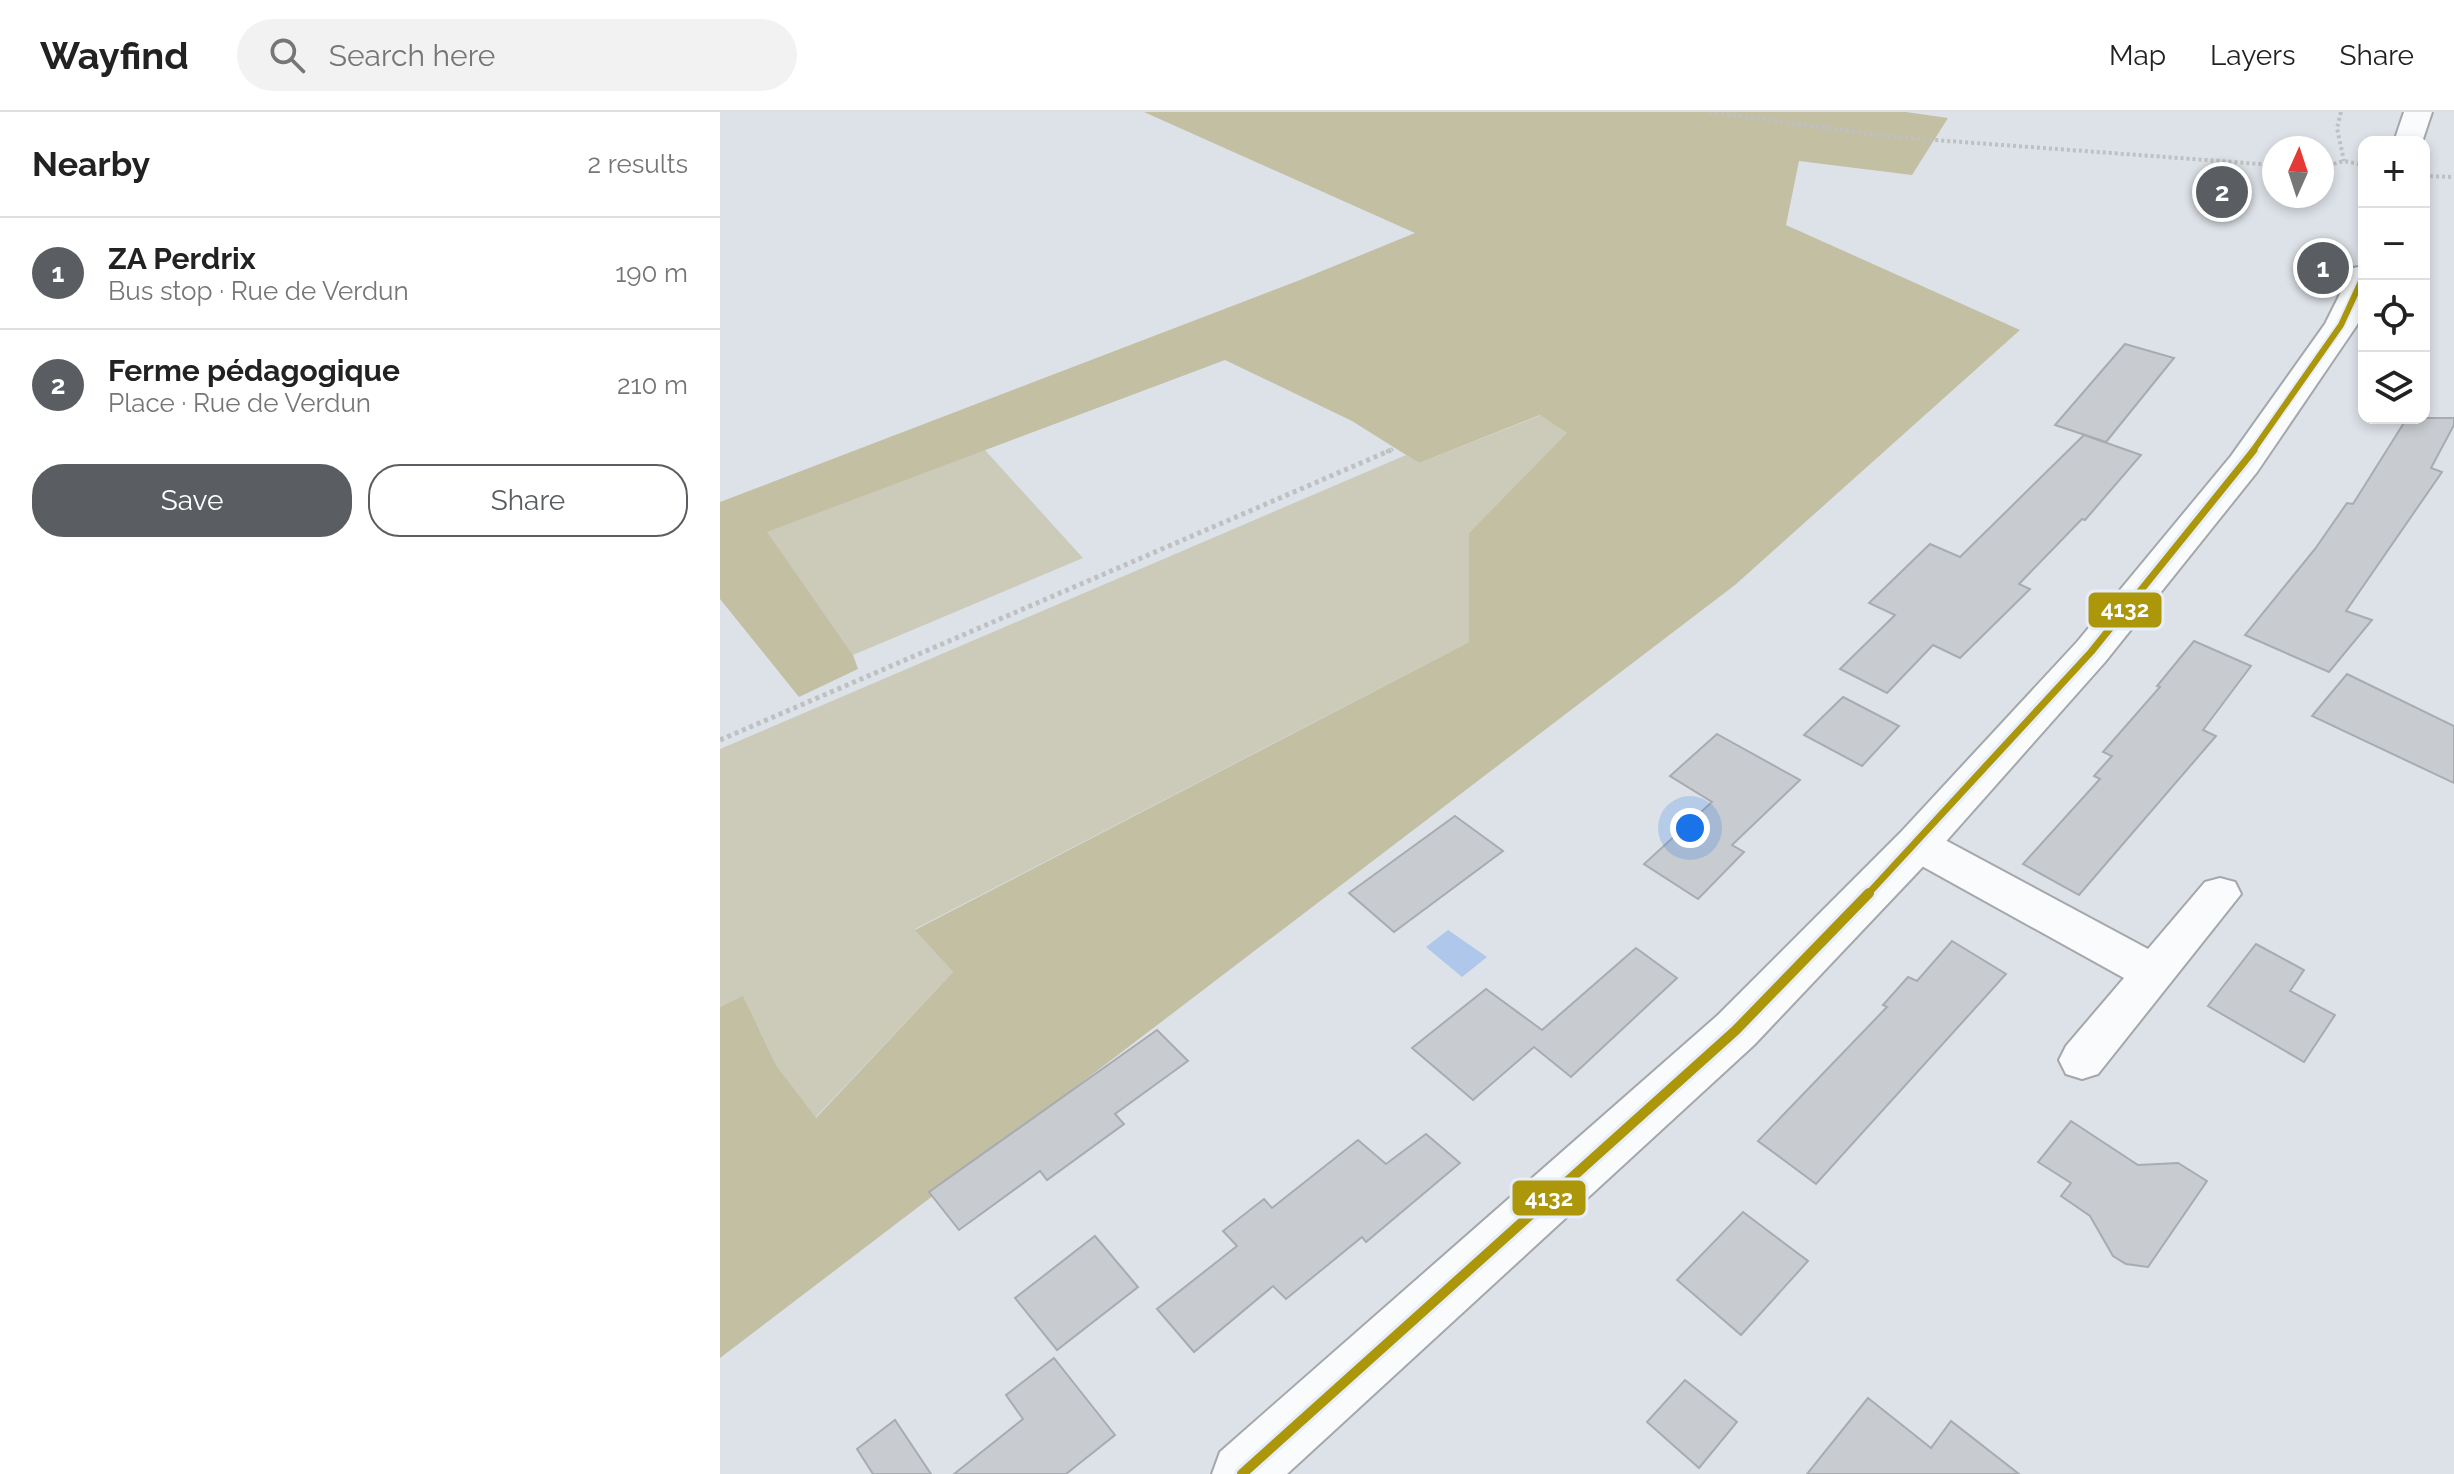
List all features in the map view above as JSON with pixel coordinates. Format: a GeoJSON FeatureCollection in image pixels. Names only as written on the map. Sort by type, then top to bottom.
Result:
{"type":"FeatureCollection","features":[{"type":"Feature","properties":{"kind":"street"},"geometry":{"type":"LineString","coordinates":[[2410,136],[2418,112]]}},
{"type":"Feature","properties":{"kind":"street"},"geometry":{"type":"LineString","coordinates":[[1242,1474],[1736,1030],[1917,844],[2091,652],[2244,464],[2341,325],[2362,280]]}},
{"type":"Feature","properties":{"kind":"street"},"geometry":{"type":"LineString","coordinates":[[1917,844],[2153,973]]}},
{"type":"Feature","properties":{"kind":"street"},"geometry":{"type":"LineString","coordinates":[[2082,1060],[2220,894]]}},
{"type":"Feature","properties":{"kind":"path"},"geometry":{"type":"LineString","coordinates":[[1709,112],[1894,137],[2262,164]]}},
{"type":"Feature","properties":{"kind":"path"},"geometry":{"type":"LineString","coordinates":[[2341,112],[2337,128],[2344,161]]}},
{"type":"Feature","properties":{"kind":"path"},"geometry":{"type":"LineString","coordinates":[[2334,164],[2344,161],[2358,164]]}},
{"type":"Feature","properties":{"kind":"path"},"geometry":{"type":"LineString","coordinates":[[2430,176],[2454,177]]}},
{"type":"Feature","properties":{"kind":"path"},"geometry":{"type":"LineString","coordinates":[[720,740],[1393,449]]}},
{"type":"Feature","properties":{"kind":"green space"},"geometry":{"type":"Polygon","coordinates":[[[1541,415],[1568,433],[1469,533],[1469,642],[915,929],[953,972],[815,1118],[776,1065],[743,997],[720,1007],[720,749],[1406,455],[1419,463],[1541,415]]]}},
{"type":"Feature","properties":{"kind":"green space"},"geometry":{"type":"Polygon","coordinates":[[[984,449],[1083,558],[853,655],[766,532],[984,449]]]}},
{"type":"Feature","properties":{"kind":"shaded area"},"geometry":{"type":"Polygon","coordinates":[[[1144,112],[1906,112],[1948,118],[1912,175],[1799,161],[1786,225],[2020,330],[1735,585],[720,1358],[720,1007],[743,996],[776,1065],[816,1118],[953,972],[915,930],[1469,642],[1469,533],[1567,433],[1540,415],[1419,463],[1352,421],[1225,360],[767,532],[853,655],[858,669],[799,697],[720,599],[720,502],[1415,233],[1144,112]]]}},
{"type":"Feature","properties":{"kind":"water"},"geometry":{"type":"Polygon","coordinates":[[[1448,930],[1487,957],[1462,977],[1426,947],[1448,930]]]}},
{"type":"Feature","properties":{"kind":"building"},"geometry":{"type":"Polygon","coordinates":[[[2125,344],[2174,358],[2106,442],[2055,425],[2125,344]]]}},
{"type":"Feature","properties":{"kind":"building"},"geometry":{"type":"Polygon","coordinates":[[[2430,418],[2454,418],[2454,425],[2431,468],[2442,472],[2346,611],[2372,620],[2329,672],[2245,635],[2315,549],[2347,503],[2353,504],[2403,424],[2430,424],[2430,418]]]}},
{"type":"Feature","properties":{"kind":"building"},"geometry":{"type":"Polygon","coordinates":[[[2084,435],[2141,455],[2085,520],[2082,519],[2019,584],[2030,589],[1960,658],[1933,645],[1887,693],[1840,669],[1895,615],[1869,603],[1930,544],[1960,557],[2084,435]]]}},
{"type":"Feature","properties":{"kind":"building"},"geometry":{"type":"Polygon","coordinates":[[[2194,641],[2251,666],[2203,730],[2216,736],[2079,895],[2023,864],[2100,779],[2094,776],[2112,756],[2103,752],[2160,687],[2157,686],[2194,641]]]}},
{"type":"Feature","properties":{"kind":"building"},"geometry":{"type":"Polygon","coordinates":[[[2347,674],[2454,726],[2454,783],[2312,716],[2347,674]]]}},
{"type":"Feature","properties":{"kind":"building"},"geometry":{"type":"Polygon","coordinates":[[[1843,697],[1899,726],[1862,766],[1804,735],[1843,697]]]}},
{"type":"Feature","properties":{"kind":"building"},"geometry":{"type":"Polygon","coordinates":[[[1717,734],[1800,780],[1732,845],[1744,852],[1698,899],[1644,864],[1712,802],[1670,776],[1717,734]]]}},
{"type":"Feature","properties":{"kind":"building"},"geometry":{"type":"Polygon","coordinates":[[[1455,816],[1503,851],[1394,932],[1349,893],[1455,816]]]}},
{"type":"Feature","properties":{"kind":"building"},"geometry":{"type":"Polygon","coordinates":[[[1952,941],[2006,974],[1816,1184],[1758,1141],[1887,1007],[1883,1005],[1908,977],[1917,981],[1952,941]]]}},
{"type":"Feature","properties":{"kind":"building"},"geometry":{"type":"Polygon","coordinates":[[[2256,944],[2304,970],[2290,991],[2335,1015],[2304,1062],[2208,1006],[2256,944]]]}},
{"type":"Feature","properties":{"kind":"building"},"geometry":{"type":"Polygon","coordinates":[[[1636,948],[1677,978],[1571,1077],[1534,1047],[1473,1100],[1412,1048],[1486,989],[1542,1030],[1636,948]]]}},
{"type":"Feature","properties":{"kind":"building"},"geometry":{"type":"Polygon","coordinates":[[[1157,1030],[1188,1061],[1115,1114],[1124,1124],[1047,1180],[1040,1171],[959,1230],[929,1192],[1157,1030]]]}},
{"type":"Feature","properties":{"kind":"building"},"geometry":{"type":"Polygon","coordinates":[[[2071,1121],[2138,1165],[2178,1163],[2207,1181],[2148,1267],[2126,1264],[2113,1256],[2090,1216],[2061,1196],[2071,1183],[2038,1162],[2071,1121]]]}},
{"type":"Feature","properties":{"kind":"building"},"geometry":{"type":"Polygon","coordinates":[[[1426,1134],[1460,1163],[1366,1242],[1362,1237],[1286,1299],[1273,1286],[1194,1352],[1157,1309],[1237,1246],[1223,1231],[1264,1199],[1272,1208],[1358,1140],[1386,1164],[1426,1134]]]}},
{"type":"Feature","properties":{"kind":"building"},"geometry":{"type":"Polygon","coordinates":[[[1743,1212],[1808,1261],[1741,1335],[1677,1280],[1743,1212]]]}},
{"type":"Feature","properties":{"kind":"building"},"geometry":{"type":"Polygon","coordinates":[[[1095,1236],[1138,1287],[1057,1350],[1015,1298],[1095,1236]]]}},
{"type":"Feature","properties":{"kind":"building"},"geometry":{"type":"Polygon","coordinates":[[[1054,1358],[1115,1435],[1066,1474],[954,1474],[1023,1419],[1006,1395],[1054,1358]]]}},
{"type":"Feature","properties":{"kind":"building"},"geometry":{"type":"Polygon","coordinates":[[[1685,1380],[1737,1422],[1699,1468],[1647,1422],[1685,1380]]]}},
{"type":"Feature","properties":{"kind":"building"},"geometry":{"type":"Polygon","coordinates":[[[1868,1398],[1931,1448],[1951,1421],[2019,1474],[1807,1474],[1868,1398]]]}},
{"type":"Feature","properties":{"kind":"building"},"geometry":{"type":"Polygon","coordinates":[[[895,1420],[931,1474],[873,1474],[857,1449],[895,1420]]]}},
{"type":"Feature","properties":{"kind":"transit line","name":"4132"},"geometry":{"type":"LineString","coordinates":[[1242,1474],[1736,1030],[1917,844],[2091,652],[2244,464],[2341,325],[2362,280]]}},
{"type":"Feature","properties":{"kind":"place","name":"Ferme pédagogique"},"geometry":{"type":"Point","coordinates":[2222,192]}},
{"type":"Feature","properties":{"kind":"place","name":"ZA Perdrix"},"geometry":{"type":"Point","coordinates":[2323,268]}}]}
